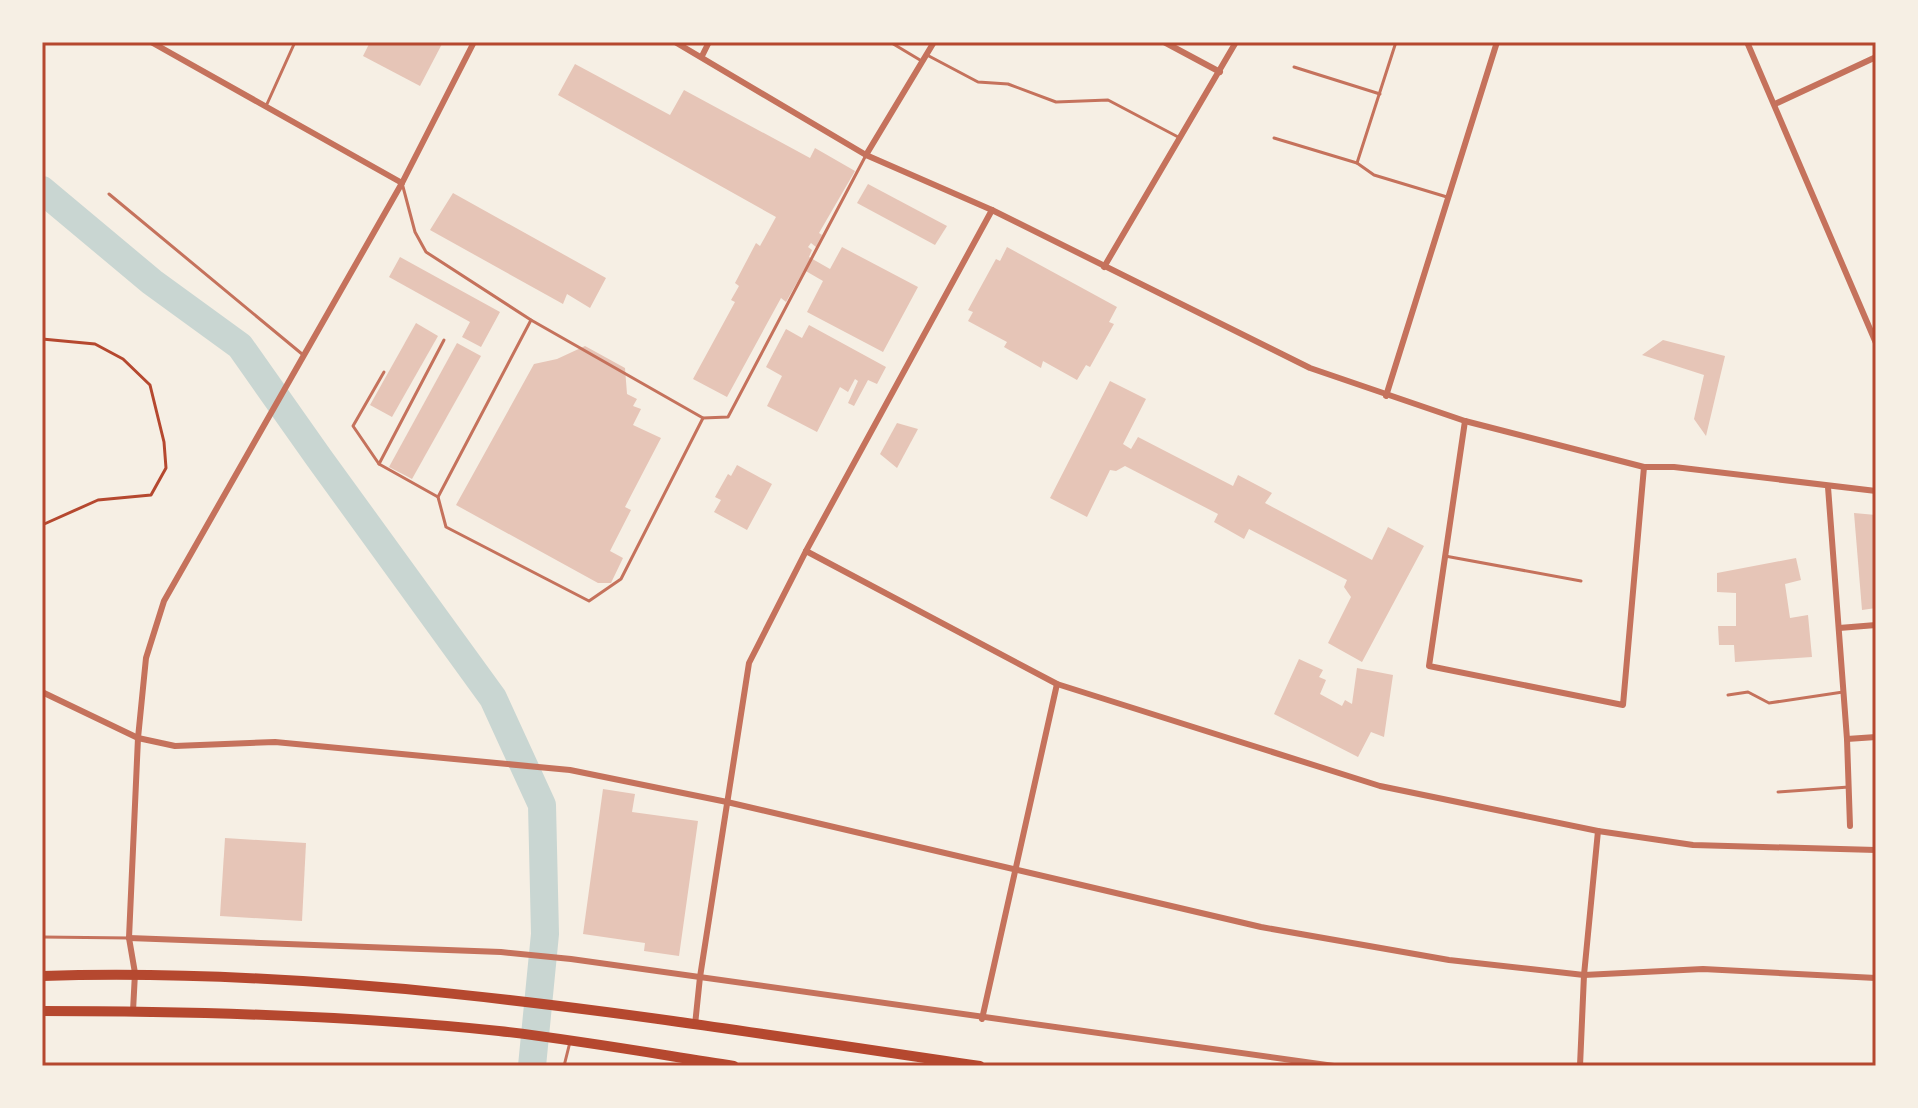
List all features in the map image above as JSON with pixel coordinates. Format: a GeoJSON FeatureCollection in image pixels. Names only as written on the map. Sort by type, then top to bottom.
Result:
{"type":"FeatureCollection","features":[{"type":"Feature","properties":{"kind":"main road"},"geometry":{"type":"LineString","coordinates":[[42,976],[135,973],[340,984],[498,997],[980,1066]]}},
{"type":"Feature","properties":{"kind":"main road"},"geometry":{"type":"LineString","coordinates":[[42,1011],[327,1017],[498,1031],[734,1066]]}},
{"type":"Feature","properties":{"kind":"main road"},"geometry":{"type":"LineString","coordinates":[[894,1066],[897,1054]]}},
{"type":"Feature","properties":{"kind":"street"},"geometry":{"type":"LineString","coordinates":[[151,42],[402,183]]}},
{"type":"Feature","properties":{"kind":"street"},"geometry":{"type":"LineString","coordinates":[[133,1011],[135,973],[129,938],[138,738],[146,658],[164,601],[402,183],[474,42]]}},
{"type":"Feature","properties":{"kind":"street"},"geometry":{"type":"LineString","coordinates":[[675,42],[866,155],[992,210],[1310,368],[1465,421],[1644,467],[1674,467],[1876,491]]}},
{"type":"Feature","properties":{"kind":"street"},"geometry":{"type":"LineString","coordinates":[[702,56],[709,42]]}},
{"type":"Feature","properties":{"kind":"street"},"geometry":{"type":"LineString","coordinates":[[866,155],[934,42]]}},
{"type":"Feature","properties":{"kind":"street"},"geometry":{"type":"LineString","coordinates":[[1164,42],[1220,72]]}},
{"type":"Feature","properties":{"kind":"street"},"geometry":{"type":"LineString","coordinates":[[1104,267],[1236,42]]}},
{"type":"Feature","properties":{"kind":"street"},"geometry":{"type":"LineString","coordinates":[[1386,396],[1497,42]]}},
{"type":"Feature","properties":{"kind":"street"},"geometry":{"type":"LineString","coordinates":[[1747,42],[1876,343]]}},
{"type":"Feature","properties":{"kind":"street"},"geometry":{"type":"LineString","coordinates":[[1775,104],[1876,57]]}},
{"type":"Feature","properties":{"kind":"street"},"geometry":{"type":"LineString","coordinates":[[695,1025],[749,663],[806,551],[992,210]]}},
{"type":"Feature","properties":{"kind":"street"},"geometry":{"type":"LineString","coordinates":[[1465,421],[1429,666],[1623,705],[1644,467]]}},
{"type":"Feature","properties":{"kind":"street"},"geometry":{"type":"LineString","coordinates":[[1828,487],[1847,739],[1850,826]]}},
{"type":"Feature","properties":{"kind":"street"},"geometry":{"type":"LineString","coordinates":[[806,551],[1057,684],[1380,786],[1598,831],[1693,845],[1876,850]]}},
{"type":"Feature","properties":{"kind":"street"},"geometry":{"type":"LineString","coordinates":[[1839,628],[1876,625]]}},
{"type":"Feature","properties":{"kind":"street"},"geometry":{"type":"LineString","coordinates":[[982,1019],[1057,684]]}},
{"type":"Feature","properties":{"kind":"street"},"geometry":{"type":"LineString","coordinates":[[42,692],[138,738],[175,746],[275,742],[570,770],[727,802],[1261,927],[1449,960],[1584,975],[1703,969],[1876,978]]}},
{"type":"Feature","properties":{"kind":"street"},"geometry":{"type":"LineString","coordinates":[[1847,739],[1876,737]]}},
{"type":"Feature","properties":{"kind":"street"},"geometry":{"type":"LineString","coordinates":[[1580,1066],[1584,975],[1598,831]]}},
{"type":"Feature","properties":{"kind":"street"},"geometry":{"type":"LineString","coordinates":[[129,938],[501,952],[571,959],[1334,1066]]}},
{"type":"Feature","properties":{"kind":"lane"},"geometry":{"type":"LineString","coordinates":[[266,106],[295,42]]}},
{"type":"Feature","properties":{"kind":"lane"},"geometry":{"type":"LineString","coordinates":[[890,42],[978,82],[1008,84],[1056,102],[1108,100],[1180,138]]}},
{"type":"Feature","properties":{"kind":"lane"},"geometry":{"type":"LineString","coordinates":[[1357,163],[1396,42]]}},
{"type":"Feature","properties":{"kind":"lane"},"geometry":{"type":"LineString","coordinates":[[1294,67],[1380,94]]}},
{"type":"Feature","properties":{"kind":"lane"},"geometry":{"type":"LineString","coordinates":[[1274,138],[1357,163],[1374,175],[1448,198]]}},
{"type":"Feature","properties":{"kind":"lane"},"geometry":{"type":"LineString","coordinates":[[402,183],[415,232],[426,252],[531,320],[703,418],[728,417],[866,155]]}},
{"type":"Feature","properties":{"kind":"lane"},"geometry":{"type":"LineString","coordinates":[[109,194],[305,357]]}},
{"type":"Feature","properties":{"kind":"lane"},"geometry":{"type":"LineString","coordinates":[[531,320],[438,497],[446,527],[589,601],[621,579],[703,418]]}},
{"type":"Feature","properties":{"kind":"lane"},"geometry":{"type":"LineString","coordinates":[[379,464],[444,340]]}},
{"type":"Feature","properties":{"kind":"lane"},"geometry":{"type":"LineString","coordinates":[[384,372],[353,426],[379,464],[438,497]]}},
{"type":"Feature","properties":{"kind":"lane"},"geometry":{"type":"LineString","coordinates":[[1445,556],[1581,581]]}},
{"type":"Feature","properties":{"kind":"lane"},"geometry":{"type":"LineString","coordinates":[[1728,695],[1748,692],[1769,703],[1843,692]]}},
{"type":"Feature","properties":{"kind":"lane"},"geometry":{"type":"LineString","coordinates":[[1778,792],[1849,787]]}},
{"type":"Feature","properties":{"kind":"lane"},"geometry":{"type":"LineString","coordinates":[[42,937],[129,938]]}},
{"type":"Feature","properties":{"kind":"lane"},"geometry":{"type":"LineString","coordinates":[[564,1066],[565,1040]]}},
{"type":"Feature","properties":{"kind":"path"},"geometry":{"type":"LineString","coordinates":[[42,339],[95,344],[123,359],[150,385],[164,442],[166,468],[151,495],[98,500],[42,525]]}},
{"type":"Feature","properties":{"kind":"building"},"geometry":{"type":"Polygon","coordinates":[[[370,42],[443,42],[420,86],[363,56],[370,42]]]}},
{"type":"Feature","properties":{"kind":"building"},"geometry":{"type":"Polygon","coordinates":[[[575,64],[670,115],[684,90],[810,158],[815,148],[855,171],[819,233],[822,235],[816,247],[811,243],[808,247],[812,250],[809,257],[830,269],[842,247],[918,287],[883,352],[807,312],[823,281],[804,270],[786,302],[781,298],[727,397],[693,379],[735,302],[731,300],[739,286],[735,283],[756,243],[760,246],[776,217],[558,95],[575,64]]]}},
{"type":"Feature","properties":{"kind":"building"},"geometry":{"type":"Polygon","coordinates":[[[868,184],[947,226],[935,245],[857,203],[868,184]]]}},
{"type":"Feature","properties":{"kind":"building"},"geometry":{"type":"Polygon","coordinates":[[[453,193],[606,278],[590,308],[567,294],[563,304],[430,230],[453,193]]]}},
{"type":"Feature","properties":{"kind":"building"},"geometry":{"type":"Polygon","coordinates":[[[1007,247],[1117,307],[1109,322],[1114,324],[1090,367],[1086,365],[1077,380],[1043,361],[1041,368],[1004,347],[1007,342],[968,321],[973,312],[968,310],[996,259],[1000,261],[1007,247]]]}},
{"type":"Feature","properties":{"kind":"building"},"geometry":{"type":"Polygon","coordinates":[[[400,257],[500,312],[481,347],[462,337],[470,322],[389,277],[400,257]]]}},
{"type":"Feature","properties":{"kind":"building"},"geometry":{"type":"Polygon","coordinates":[[[416,323],[438,336],[392,417],[370,405],[416,323]]]}},
{"type":"Feature","properties":{"kind":"building"},"geometry":{"type":"Polygon","coordinates":[[[809,325],[886,367],[877,384],[868,380],[854,406],[848,403],[858,381],[855,379],[848,392],[840,387],[817,432],[767,406],[782,376],[766,367],[786,329],[802,338],[809,325]]]}},
{"type":"Feature","properties":{"kind":"building"},"geometry":{"type":"Polygon","coordinates":[[[1663,340],[1725,356],[1706,436],[1694,419],[1704,375],[1642,355],[1663,340]]]}},
{"type":"Feature","properties":{"kind":"building"},"geometry":{"type":"Polygon","coordinates":[[[457,343],[481,356],[412,479],[389,467],[457,343]]]}},
{"type":"Feature","properties":{"kind":"building"},"geometry":{"type":"Polygon","coordinates":[[[585,346],[625,368],[627,394],[637,399],[633,406],[641,409],[633,425],[661,438],[625,507],[631,510],[610,551],[623,558],[611,583],[598,583],[456,505],[534,364],[557,359],[585,346]]]}},
{"type":"Feature","properties":{"kind":"building"},"geometry":{"type":"Polygon","coordinates":[[[1110,381],[1146,399],[1123,444],[1131,449],[1138,437],[1233,486],[1238,475],[1272,493],[1265,503],[1372,560],[1388,527],[1424,546],[1362,662],[1328,643],[1351,597],[1344,587],[1347,580],[1249,529],[1244,539],[1214,522],[1218,514],[1125,466],[1116,471],[1110,470],[1087,517],[1050,498],[1110,381]]]}},
{"type":"Feature","properties":{"kind":"building"},"geometry":{"type":"Polygon","coordinates":[[[897,423],[918,429],[897,468],[880,454],[897,423]]]}},
{"type":"Feature","properties":{"kind":"building"},"geometry":{"type":"Polygon","coordinates":[[[737,465],[772,484],[747,530],[714,512],[721,500],[715,497],[737,465]]]}},
{"type":"Feature","properties":{"kind":"building"},"geometry":{"type":"Polygon","coordinates":[[[1854,513],[1876,515],[1876,608],[1862,610],[1854,513]]]}},
{"type":"Feature","properties":{"kind":"building"},"geometry":{"type":"Polygon","coordinates":[[[1796,558],[1801,580],[1785,584],[1790,618],[1808,615],[1812,657],[1735,662],[1734,645],[1719,645],[1718,626],[1736,626],[1736,593],[1717,592],[1717,573],[1796,558]]]}},
{"type":"Feature","properties":{"kind":"building"},"geometry":{"type":"Polygon","coordinates":[[[1299,659],[1323,670],[1319,677],[1326,680],[1320,694],[1342,706],[1345,700],[1352,704],[1357,668],[1393,675],[1384,737],[1371,732],[1358,757],[1274,714],[1299,659]]]}},
{"type":"Feature","properties":{"kind":"building"},"geometry":{"type":"Polygon","coordinates":[[[603,789],[635,794],[632,812],[698,821],[679,956],[644,951],[645,943],[583,934],[603,789]]]}},
{"type":"Feature","properties":{"kind":"building"},"geometry":{"type":"Polygon","coordinates":[[[225,838],[306,843],[302,921],[220,916],[225,838]]]}},
{"type":"Feature","properties":{"kind":"waterway"},"geometry":{"type":"LineString","coordinates":[[42,190],[152,282],[240,346],[493,698],[542,805],[545,934],[532,1066]]}}]}
